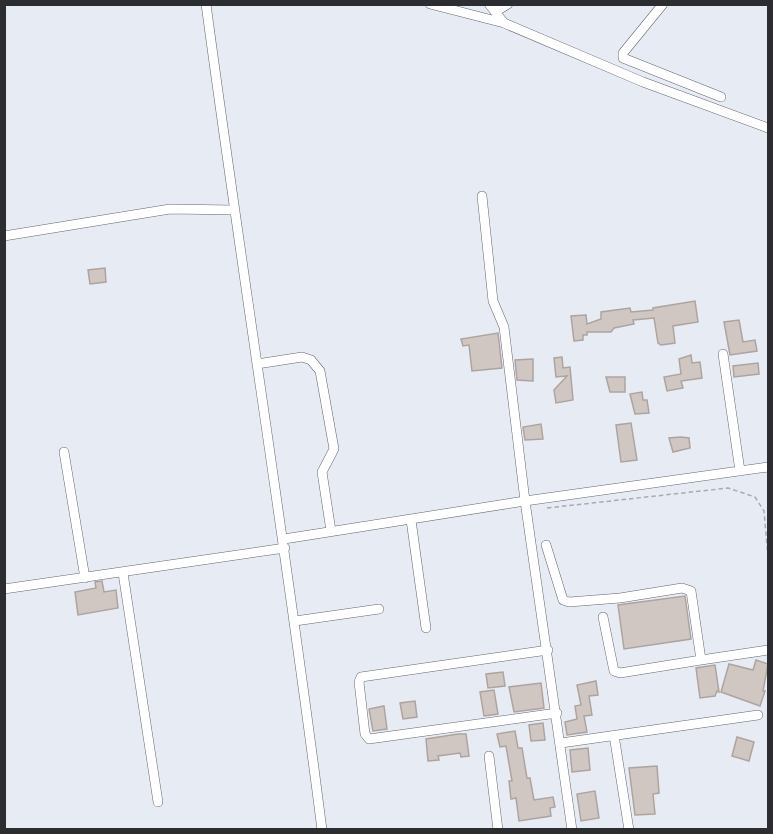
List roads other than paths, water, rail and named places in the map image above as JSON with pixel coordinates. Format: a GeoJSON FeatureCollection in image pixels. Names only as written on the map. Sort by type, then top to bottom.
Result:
{"type":"FeatureCollection","features":[{"type":"Feature","properties":{"kind":"street"},"geometry":{"type":"LineString","coordinates":[[206,4],[234,210],[296,621],[322,830]]}},
{"type":"Feature","properties":{"kind":"street"},"geometry":{"type":"LineString","coordinates":[[430,4],[504,23],[643,82],[768,128]]}},
{"type":"Feature","properties":{"kind":"street"},"geometry":{"type":"LineString","coordinates":[[504,23],[492,8],[508,4]]}},
{"type":"Feature","properties":{"kind":"street"},"geometry":{"type":"LineString","coordinates":[[659,6],[623,53],[623,58],[721,97]]}},
{"type":"Feature","properties":{"kind":"street"},"geometry":{"type":"LineString","coordinates":[[482,196],[493,301],[504,327],[525,501],[573,830]]}},
{"type":"Feature","properties":{"kind":"street"},"geometry":{"type":"LineString","coordinates":[[4,236],[170,209],[234,210]]}},
{"type":"Feature","properties":{"kind":"street"},"geometry":{"type":"LineString","coordinates":[[723,354],[740,471]]}},
{"type":"Feature","properties":{"kind":"street"},"geometry":{"type":"LineString","coordinates":[[257,364],[302,357],[311,360],[320,371],[334,449],[322,472],[331,531]]}},
{"type":"Feature","properties":{"kind":"street"},"geometry":{"type":"LineString","coordinates":[[64,452],[85,578]]}},
{"type":"Feature","properties":{"kind":"street"},"geometry":{"type":"LineString","coordinates":[[4,589],[123,573],[284,544],[331,531],[768,467]]}},
{"type":"Feature","properties":{"kind":"street"},"geometry":{"type":"LineString","coordinates":[[411,519],[426,628]]}},
{"type":"Feature","properties":{"kind":"street"},"geometry":{"type":"LineString","coordinates":[[546,545],[560,594],[569,602],[620,598],[681,588],[691,591],[701,660]]}},
{"type":"Feature","properties":{"kind":"street"},"geometry":{"type":"LineString","coordinates":[[123,573],[158,802]]}},
{"type":"Feature","properties":{"kind":"street"},"geometry":{"type":"LineString","coordinates":[[296,621],[379,609]]}},
{"type":"Feature","properties":{"kind":"street"},"geometry":{"type":"LineString","coordinates":[[603,616],[614,671],[620,673],[768,650]]}},
{"type":"Feature","properties":{"kind":"street"},"geometry":{"type":"LineString","coordinates":[[548,650],[361,677],[359,682],[365,734],[369,739],[557,713]]}},
{"type":"Feature","properties":{"kind":"street"},"geometry":{"type":"LineString","coordinates":[[561,743],[758,715]]}},
{"type":"Feature","properties":{"kind":"street"},"geometry":{"type":"LineString","coordinates":[[614,735],[629,830]]}},
{"type":"Feature","properties":{"kind":"street"},"geometry":{"type":"LineString","coordinates":[[489,756],[498,830]]}}]}
